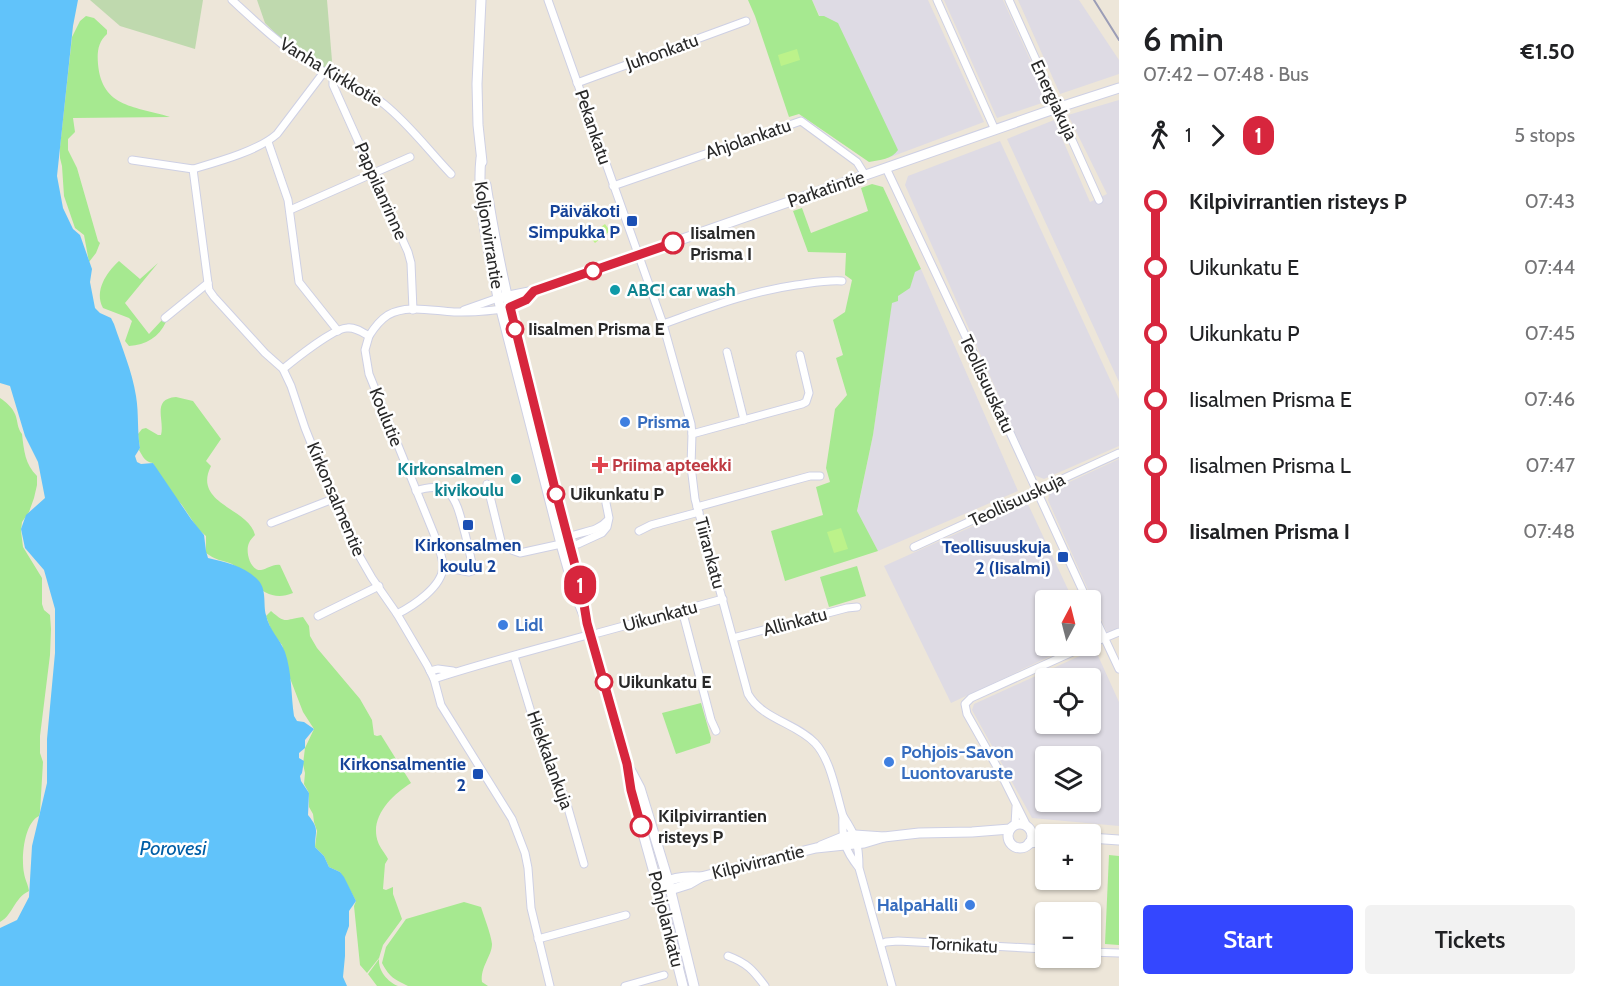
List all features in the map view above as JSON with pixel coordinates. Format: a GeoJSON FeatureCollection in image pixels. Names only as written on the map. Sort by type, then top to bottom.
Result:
{"type":"FeatureCollection","features":[{"type":"Feature","properties":{"kind":"main road","name":"Koljonvirrantie"},"geometry":{"type":"LineString","coordinates":[[481,0],[477,84],[479,170],[491,261],[506,308],[566,542],[575,593],[587,623],[627,764]]}},
{"type":"Feature","properties":{"kind":"main road","name":"Parkatintie"},"geometry":{"type":"LineString","coordinates":[[503,297],[534,291],[1119,88]]}},
{"type":"Feature","properties":{"kind":"main road","name":"Parkatintie"},"geometry":{"type":"LineString","coordinates":[[506,308],[526,300],[534,291]]}},
{"type":"Feature","properties":{"kind":"main road","name":"Pohjolankatu"},"geometry":{"type":"LineString","coordinates":[[627,764],[640,788],[669,885],[694,986]]}},
{"type":"Feature","properties":{"kind":"main road","name":"Pohjolankatu"},"geometry":{"type":"LineString","coordinates":[[627,764],[631,790],[683,986]]}},
{"type":"Feature","properties":{"kind":"main road"},"geometry":{"type":"LineString","coordinates":[[1029,829],[1032,837],[1024,847],[1012,846],[1008,841],[1007,834],[1012,827],[1021,824],[1035,831]]}},
{"type":"Feature","properties":{"kind":"main road","name":"Kilpivirrantie"},"geometry":{"type":"LineString","coordinates":[[669,885],[688,876],[701,877],[816,848],[832,840],[972,832],[1012,827]]}},
{"type":"Feature","properties":{"kind":"main road","name":"Kilpivirrantie"},"geometry":{"type":"LineString","coordinates":[[972,832],[1008,841]]}},
{"type":"Feature","properties":{"kind":"main road"},"geometry":{"type":"LineString","coordinates":[[1101,839],[1119,840]]}},
{"type":"Feature","properties":{"kind":"main road"},"geometry":{"type":"LineString","coordinates":[[1029,843],[1035,842]]}},
{"type":"Feature","properties":{"kind":"main road"},"geometry":{"type":"LineString","coordinates":[[658,888],[669,885]]}},
{"type":"Feature","properties":{"kind":"street","name":"Vanha Kirkkotie"},"geometry":{"type":"LineString","coordinates":[[232,0],[286,48],[324,72],[383,103],[451,174]]}},
{"type":"Feature","properties":{"kind":"street","name":"Pekankatu"},"geometry":{"type":"LineString","coordinates":[[548,0],[638,255]]}},
{"type":"Feature","properties":{"kind":"street"},"geometry":{"type":"LineString","coordinates":[[937,0],[996,130]]}},
{"type":"Feature","properties":{"kind":"street","name":"Energiakuja"},"geometry":{"type":"LineString","coordinates":[[1008,0],[1100,200]]}},
{"type":"Feature","properties":{"kind":"street","name":"Juhonkatu"},"geometry":{"type":"LineString","coordinates":[[577,82],[746,21]]}},
{"type":"Feature","properties":{"kind":"street"},"geometry":{"type":"LineString","coordinates":[[132,160],[193,170],[256,148],[277,134],[324,72]]}},
{"type":"Feature","properties":{"kind":"street","name":"Pappilanrinne"},"geometry":{"type":"LineString","coordinates":[[333,76],[333,85],[408,252],[411,263],[413,310]]}},
{"type":"Feature","properties":{"kind":"street","name":"Ahjolankatu"},"geometry":{"type":"LineString","coordinates":[[614,186],[801,121],[857,162],[865,175]]}},
{"type":"Feature","properties":{"kind":"street"},"geometry":{"type":"LineString","coordinates":[[268,142],[290,210],[299,282],[338,331]]}},
{"type":"Feature","properties":{"kind":"street"},"geometry":{"type":"LineString","coordinates":[[290,210],[410,157]]}},
{"type":"Feature","properties":{"kind":"street","name":"Teollisuuskatu"},"geometry":{"type":"LineString","coordinates":[[886,168],[1082,590]]}},
{"type":"Feature","properties":{"kind":"street","name":"Kirkonsalmentie"},"geometry":{"type":"LineString","coordinates":[[193,170],[208,283],[214,297],[265,354],[283,369],[333,499],[356,550],[430,671],[441,705],[512,819],[527,861],[529,900],[550,986]]}},
{"type":"Feature","properties":{"kind":"street","name":"Tiirankatu"},"geometry":{"type":"LineString","coordinates":[[638,255],[663,324],[689,416],[692,434],[693,489],[748,694],[762,709],[810,738],[819,748],[827,762],[843,816],[856,840]]}},
{"type":"Feature","properties":{"kind":"street"},"geometry":{"type":"LineString","coordinates":[[663,324],[740,296],[828,280],[842,281]]}},
{"type":"Feature","properties":{"kind":"street"},"geometry":{"type":"LineString","coordinates":[[165,318],[208,283]]}},
{"type":"Feature","properties":{"kind":"street"},"geometry":{"type":"LineString","coordinates":[[456,312],[503,297]]}},
{"type":"Feature","properties":{"kind":"street"},"geometry":{"type":"LineString","coordinates":[[283,369],[310,348],[338,331],[349,328],[369,336],[387,316],[399,311],[486,312],[506,308]]}},
{"type":"Feature","properties":{"kind":"street","name":"Koulutie"},"geometry":{"type":"LineString","coordinates":[[369,336],[365,350],[369,374],[440,550],[443,567]]}},
{"type":"Feature","properties":{"kind":"street"},"geometry":{"type":"LineString","coordinates":[[727,352],[744,420]]}},
{"type":"Feature","properties":{"kind":"street"},"geometry":{"type":"LineString","coordinates":[[692,434],[806,402],[809,393],[800,355]]}},
{"type":"Feature","properties":{"kind":"street","name":"Teollisuuskuja"},"geometry":{"type":"LineString","coordinates":[[914,547],[1119,453]]}},
{"type":"Feature","properties":{"kind":"street"},"geometry":{"type":"LineString","coordinates":[[639,531],[698,510],[810,476],[820,476]]}},
{"type":"Feature","properties":{"kind":"street"},"geometry":{"type":"LineString","coordinates":[[487,484],[501,541],[506,548],[520,553],[566,542],[587,541],[602,533],[607,527],[609,518],[606,503]]}},
{"type":"Feature","properties":{"kind":"street"},"geometry":{"type":"LineString","coordinates":[[397,614],[435,586],[443,567],[469,572],[473,568],[457,504],[450,494],[430,487],[416,491]]}},
{"type":"Feature","properties":{"kind":"street"},"geometry":{"type":"LineString","coordinates":[[271,523],[333,499]]}},
{"type":"Feature","properties":{"kind":"street"},"geometry":{"type":"LineString","coordinates":[[318,616],[379,586]]}},
{"type":"Feature","properties":{"kind":"street","name":"Uikunkatu"},"geometry":{"type":"LineString","coordinates":[[598,633],[723,599]]}},
{"type":"Feature","properties":{"kind":"street","name":"Allinkatu"},"geometry":{"type":"LineString","coordinates":[[733,638],[857,607]]}},
{"type":"Feature","properties":{"kind":"street"},"geometry":{"type":"LineString","coordinates":[[682,610],[711,720],[716,731]]}},
{"type":"Feature","properties":{"kind":"street"},"geometry":{"type":"LineString","coordinates":[[1101,630],[1119,669]]}},
{"type":"Feature","properties":{"kind":"street"},"geometry":{"type":"LineString","coordinates":[[1101,640],[1119,632]]}},
{"type":"Feature","properties":{"kind":"street"},"geometry":{"type":"LineString","coordinates":[[434,679],[455,671],[584,636]]}},
{"type":"Feature","properties":{"kind":"street","name":"Hiekkalankuja"},"geometry":{"type":"LineString","coordinates":[[514,656],[537,732],[566,801],[584,864]]}},
{"type":"Feature","properties":{"kind":"street"},"geometry":{"type":"LineString","coordinates":[[1029,829],[967,714],[965,704],[971,698],[1065,656]]}},
{"type":"Feature","properties":{"kind":"street"},"geometry":{"type":"LineString","coordinates":[[430,671],[438,669],[455,671]]}},
{"type":"Feature","properties":{"kind":"street"},"geometry":{"type":"LineString","coordinates":[[1012,827],[1016,804]]}},
{"type":"Feature","properties":{"kind":"street","name":"Tiirankatu"},"geometry":{"type":"LineString","coordinates":[[843,816],[844,841]]}},
{"type":"Feature","properties":{"kind":"street"},"geometry":{"type":"LineString","coordinates":[[856,840],[859,868],[892,986]]}},
{"type":"Feature","properties":{"kind":"street"},"geometry":{"type":"LineString","coordinates":[[844,841],[849,856],[859,868]]}},
{"type":"Feature","properties":{"kind":"street"},"geometry":{"type":"LineString","coordinates":[[538,939],[626,915]]}},
{"type":"Feature","properties":{"kind":"street","name":"Tornikatu"},"geometry":{"type":"LineString","coordinates":[[880,944],[897,941],[1035,948]]}},
{"type":"Feature","properties":{"kind":"street"},"geometry":{"type":"LineString","coordinates":[[1101,952],[1119,953]]}},
{"type":"Feature","properties":{"kind":"street"},"geometry":{"type":"LineString","coordinates":[[728,956],[751,967],[765,986]]}},
{"type":"Feature","properties":{"kind":"street"},"geometry":{"type":"LineString","coordinates":[[625,986],[664,975]]}},
{"type":"Feature","properties":{"kind":"shaded area"},"geometry":{"type":"Polygon","coordinates":[[[812,0],[928,0],[984,122],[888,158],[812,0]]]}},
{"type":"Feature","properties":{"kind":"shaded area"},"geometry":{"type":"Polygon","coordinates":[[[944,0],[1003,0],[1047,97],[1045,102],[997,118],[944,0]]]}},
{"type":"Feature","properties":{"kind":"shaded area"},"geometry":{"type":"Polygon","coordinates":[[[1018,0],[1079,0],[1119,60],[1119,74],[1060,94],[1018,0]]]}},
{"type":"Feature","properties":{"kind":"shaded area"},"geometry":{"type":"Polygon","coordinates":[[[1119,100],[1119,382],[1007,139],[1054,120],[1090,202],[1107,194],[1068,115],[1119,100]]]}},
{"type":"Feature","properties":{"kind":"shaded area"},"geometry":{"type":"Polygon","coordinates":[[[1000,141],[1119,399],[1119,446],[1044,479],[1034,475],[905,185],[908,176],[1000,141]]]}},
{"type":"Feature","properties":{"kind":"shaded area"},"geometry":{"type":"Polygon","coordinates":[[[921,269],[1018,491],[878,551],[857,512],[873,435],[895,278],[921,269]]]}},
{"type":"Feature","properties":{"kind":"shaded area"},"geometry":{"type":"Polygon","coordinates":[[[1119,459],[1119,627],[1107,632],[1101,619],[1101,590],[1088,590],[1048,500],[1050,491],[1119,459]]]}},
{"type":"Feature","properties":{"kind":"shaded area"},"geometry":{"type":"Polygon","coordinates":[[[1027,502],[1068,590],[1035,590],[1035,656],[1051,656],[951,703],[884,566],[1027,502]]]}},
{"type":"Feature","properties":{"kind":"shaded area"},"geometry":{"type":"Polygon","coordinates":[[[1080,656],[1098,656],[1119,702],[1119,826],[1032,818],[972,710],[974,704],[1035,676],[1035,734],[1101,734],[1101,668],[1053,668],[1080,656]]]}},
{"type":"Feature","properties":{"kind":"green space"},"geometry":{"type":"Polygon","coordinates":[[[90,0],[203,0],[195,49],[120,26],[90,0]]]}},
{"type":"Feature","properties":{"kind":"green space"},"geometry":{"type":"Polygon","coordinates":[[[257,0],[327,0],[333,73],[291,49],[265,23],[257,0]]]}},
{"type":"Feature","properties":{"kind":"green space"},"geometry":{"type":"Polygon","coordinates":[[[748,0],[812,0],[819,16],[838,23],[898,150],[895,153],[885,159],[869,162],[799,114],[789,117],[748,0]]]}},
{"type":"Feature","properties":{"kind":"green space"},"geometry":{"type":"Polygon","coordinates":[[[86,16],[94,18],[107,30],[100,44],[98,55],[101,79],[106,90],[123,103],[170,117],[73,118],[75,132],[68,139],[68,150],[77,168],[100,243],[89,262],[84,235],[75,228],[64,196],[60,158],[72,37],[80,21],[86,16]]]}},
{"type":"Feature","properties":{"kind":"green space"},"geometry":{"type":"Polygon","coordinates":[[[797,49],[800,60],[781,66],[778,55],[797,49]]]}},
{"type":"Feature","properties":{"kind":"green space"},"geometry":{"type":"Polygon","coordinates":[[[872,184],[883,187],[921,269],[915,272],[910,288],[898,296],[898,301],[892,303],[873,435],[857,511],[878,551],[785,581],[771,531],[823,515],[816,487],[830,482],[826,468],[835,409],[847,395],[836,358],[843,355],[833,320],[845,312],[852,280],[845,275],[846,253],[808,252],[793,211],[802,208],[811,233],[868,211],[861,188],[872,184]]]}},
{"type":"Feature","properties":{"kind":"green space"},"geometry":{"type":"Polygon","coordinates":[[[605,224],[610,231],[595,243],[589,236],[605,224]]]}},
{"type":"Feature","properties":{"kind":"green space"},"geometry":{"type":"Polygon","coordinates":[[[119,261],[140,279],[158,263],[125,303],[149,334],[162,320],[166,322],[156,336],[146,342],[129,346],[125,341],[132,321],[103,308],[100,295],[103,283],[119,261]]]}},
{"type":"Feature","properties":{"kind":"green space"},"geometry":{"type":"Polygon","coordinates":[[[176,397],[193,401],[221,439],[206,461],[211,466],[207,479],[209,489],[224,505],[251,526],[255,535],[248,546],[251,564],[261,570],[280,565],[293,593],[283,596],[266,593],[232,564],[206,553],[206,536],[162,482],[153,463],[146,460],[139,450],[138,434],[146,428],[161,435],[161,406],[168,399],[176,397]]]}},
{"type":"Feature","properties":{"kind":"green space"},"geometry":{"type":"Polygon","coordinates":[[[0,398],[15,414],[22,434],[24,452],[37,476],[34,498],[22,522],[21,531],[23,547],[42,578],[42,604],[44,610],[50,615],[51,629],[40,736],[40,753],[43,762],[40,812],[30,826],[23,850],[24,873],[29,891],[0,922],[0,398]]]}},
{"type":"Feature","properties":{"kind":"green space"},"geometry":{"type":"Polygon","coordinates":[[[841,528],[848,549],[834,553],[827,532],[841,528]]]}},
{"type":"Feature","properties":{"kind":"green space"},"geometry":{"type":"Polygon","coordinates":[[[857,566],[866,596],[829,607],[820,577],[857,566]]]}},
{"type":"Feature","properties":{"kind":"green space"},"geometry":{"type":"Polygon","coordinates":[[[271,611],[283,620],[303,617],[317,648],[360,699],[372,720],[374,735],[381,735],[411,783],[390,800],[379,816],[377,824],[378,842],[388,859],[385,864],[383,889],[393,887],[393,894],[402,919],[383,945],[379,958],[367,973],[360,965],[354,906],[356,901],[340,872],[329,867],[324,856],[315,847],[317,831],[309,807],[309,793],[304,784],[303,764],[305,748],[314,729],[303,712],[288,673],[282,645],[272,632],[266,616],[271,611]]]}},
{"type":"Feature","properties":{"kind":"green space"},"geometry":{"type":"Polygon","coordinates":[[[701,703],[711,738],[710,743],[676,754],[662,713],[701,703]]]}},
{"type":"Feature","properties":{"kind":"green space"},"geometry":{"type":"Polygon","coordinates":[[[1109,855],[1119,856],[1119,945],[1105,944],[1109,855]]]}},
{"type":"Feature","properties":{"kind":"green space"},"geometry":{"type":"Polygon","coordinates":[[[464,902],[481,907],[490,935],[492,944],[482,977],[482,982],[488,986],[408,986],[390,975],[382,963],[386,947],[406,919],[464,902]]]}},
{"type":"Feature","properties":{"kind":"green space"},"geometry":{"type":"Polygon","coordinates":[[[379,959],[384,976],[398,986],[377,986],[368,974],[379,959]]]}},
{"type":"Feature","properties":{"kind":"water","name":"Porovesi"},"geometry":{"type":"Polygon","coordinates":[[[0,0],[78,0],[73,26],[57,176],[63,208],[73,229],[80,235],[92,269],[90,282],[95,308],[111,318],[129,369],[137,409],[140,448],[135,456],[137,462],[153,463],[204,535],[208,558],[247,571],[258,580],[263,588],[267,620],[283,647],[287,660],[294,716],[297,721],[304,722],[314,729],[305,740],[305,748],[299,753],[299,758],[304,761],[300,776],[309,793],[308,815],[315,827],[315,847],[324,856],[329,867],[340,872],[344,877],[356,901],[349,911],[349,926],[345,937],[343,977],[347,986],[0,986],[0,928],[17,920],[29,897],[32,846],[47,783],[47,739],[55,653],[55,609],[44,570],[25,548],[21,529],[26,515],[45,498],[38,462],[25,436],[10,386],[0,383],[0,0]]]}},
{"type":"Feature","properties":{"kind":"railway"},"geometry":{"type":"LineString","coordinates":[[1094,0],[1119,40]]}},
{"type":"Feature","properties":{"kind":"bus line","name":"1"},"geometry":{"type":"LineString","coordinates":[[641,826],[631,790],[627,764],[587,623],[582,592],[510,307],[520,304],[534,291],[673,243]]}},
{"type":"Feature","properties":{"kind":"place","name":"Päiväkoti Simpukka P"},"geometry":{"type":"Point","coordinates":[632,221]}},
{"type":"Feature","properties":{"kind":"place","name":"Iisalmen Prisma I"},"geometry":{"type":"Point","coordinates":[673,243]}},
{"type":"Feature","properties":{"kind":"place","name":"ABC! car wash"},"geometry":{"type":"Point","coordinates":[615,290]}},
{"type":"Feature","properties":{"kind":"place","name":"Iisalmen Prisma E"},"geometry":{"type":"Point","coordinates":[515,329]}},
{"type":"Feature","properties":{"kind":"place","name":"Prisma"},"geometry":{"type":"Point","coordinates":[625,422]}},
{"type":"Feature","properties":{"kind":"place","name":"Priima apteekki"},"geometry":{"type":"Point","coordinates":[600,465]}},
{"type":"Feature","properties":{"kind":"place","name":"Kirkonsalmen kivikoulu"},"geometry":{"type":"Point","coordinates":[516,479]}},
{"type":"Feature","properties":{"kind":"place","name":"Uikunkatu P"},"geometry":{"type":"Point","coordinates":[556,494]}},
{"type":"Feature","properties":{"kind":"place","name":"Kirkonsalmen koulu 2"},"geometry":{"type":"Point","coordinates":[468,525]}},
{"type":"Feature","properties":{"kind":"place","name":"Teollisuuskuja 2 (Iisalmi)"},"geometry":{"type":"Point","coordinates":[1063,557]}},
{"type":"Feature","properties":{"kind":"place","name":"Lidl"},"geometry":{"type":"Point","coordinates":[503,625]}},
{"type":"Feature","properties":{"kind":"place","name":"Uikunkatu E"},"geometry":{"type":"Point","coordinates":[604,682]}},
{"type":"Feature","properties":{"kind":"place","name":"Pohjois-Savon Luontovaruste"},"geometry":{"type":"Point","coordinates":[889,762]}},
{"type":"Feature","properties":{"kind":"place","name":"Kirkonsalmentie 2"},"geometry":{"type":"Point","coordinates":[478,774]}},
{"type":"Feature","properties":{"kind":"place","name":"Kilpivirrantien risteys P"},"geometry":{"type":"Point","coordinates":[641,826]}},
{"type":"Feature","properties":{"kind":"place","name":"HalpaHalli"},"geometry":{"type":"Point","coordinates":[970,905]}}]}
